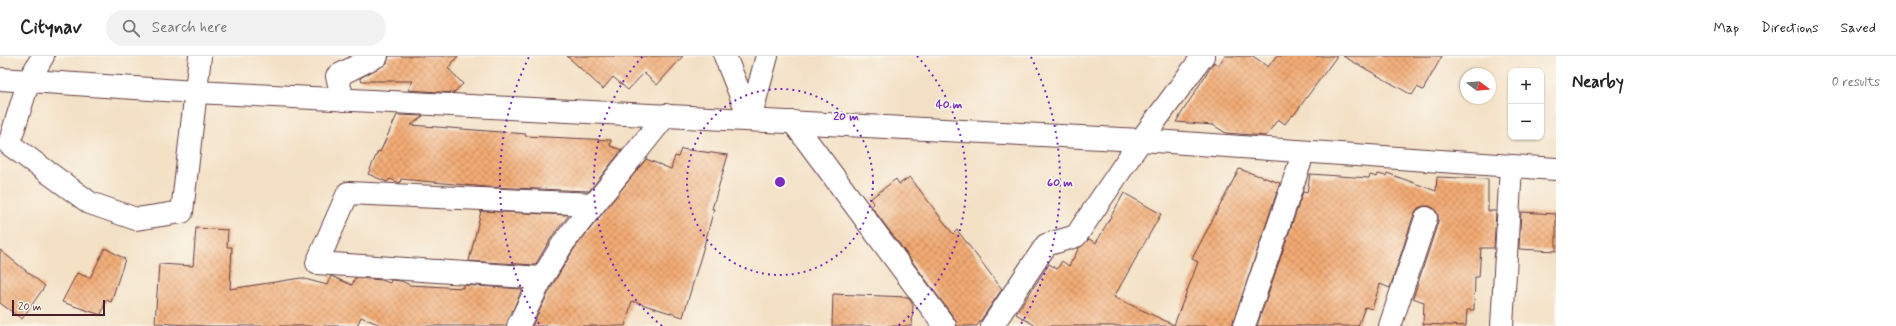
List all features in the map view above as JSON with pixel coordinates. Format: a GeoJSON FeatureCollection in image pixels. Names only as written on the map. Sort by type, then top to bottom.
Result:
{"type":"FeatureCollection","features":[{"type":"Feature","properties":{"kind":"street"},"geometry":{"type":"LineString","coordinates":[[43,56],[29,80],[9,144],[90,203],[136,220],[182,212],[200,56]]}},
{"type":"Feature","properties":{"kind":"street"},"geometry":{"type":"LineString","coordinates":[[343,100],[337,76],[377,56]]}},
{"type":"Feature","properties":{"kind":"street"},"geometry":{"type":"LineString","coordinates":[[724,56],[750,119]]}},
{"type":"Feature","properties":{"kind":"street"},"geometry":{"type":"LineString","coordinates":[[750,119],[767,56]]}},
{"type":"Feature","properties":{"kind":"street"},"geometry":{"type":"LineString","coordinates":[[992,326],[1046,245],[1076,236],[1141,140],[1203,56]]}},
{"type":"Feature","properties":{"kind":"street"},"geometry":{"type":"LineString","coordinates":[[0,79],[343,100],[750,119],[1141,140],[1556,169]]}},
{"type":"Feature","properties":{"kind":"street"},"geometry":{"type":"LineString","coordinates":[[518,326],[542,278],[564,242],[666,115]]}},
{"type":"Feature","properties":{"kind":"street"},"geometry":{"type":"LineString","coordinates":[[793,122],[945,326]]}},
{"type":"Feature","properties":{"kind":"street"},"geometry":{"type":"LineString","coordinates":[[1244,326],[1300,163]]}},
{"type":"Feature","properties":{"kind":"street"},"geometry":{"type":"LineString","coordinates":[[1502,326],[1511,166]]}},
{"type":"Feature","properties":{"kind":"street"},"geometry":{"type":"LineString","coordinates":[[542,278],[317,263],[348,194],[594,204]]}},
{"type":"Feature","properties":{"kind":"street"},"geometry":{"type":"LineString","coordinates":[[1390,326],[1426,218]]}},
{"type":"Feature","properties":{"kind":"building"},"geometry":{"type":"Polygon","coordinates":[[[389,56],[458,56],[448,68],[463,84],[453,93],[408,90],[413,81],[362,81],[360,78],[387,63],[389,56]]]}},
{"type":"Feature","properties":{"kind":"building"},"geometry":{"type":"Polygon","coordinates":[[[567,56],[683,56],[657,85],[644,73],[628,90],[613,77],[603,89],[567,56]]]}},
{"type":"Feature","properties":{"kind":"building"},"geometry":{"type":"Polygon","coordinates":[[[1225,56],[1253,56],[1268,67],[1276,56],[1337,56],[1293,116],[1292,115],[1285,124],[1278,119],[1266,136],[1226,133],[1213,125],[1176,122],[1214,62],[1218,66],[1225,56]]]}},
{"type":"Feature","properties":{"kind":"building"},"geometry":{"type":"Polygon","coordinates":[[[1343,56],[1442,56],[1423,90],[1417,87],[1412,95],[1343,56]]]}},
{"type":"Feature","properties":{"kind":"building"},"geometry":{"type":"Polygon","coordinates":[[[397,115],[423,116],[411,125],[526,134],[525,136],[611,140],[610,146],[622,150],[589,191],[486,187],[401,179],[400,183],[390,179],[387,182],[368,174],[397,115]]]}},
{"type":"Feature","properties":{"kind":"building"},"geometry":{"type":"Polygon","coordinates":[[[681,149],[728,155],[712,209],[714,209],[704,246],[683,317],[632,301],[625,326],[532,326],[553,284],[574,249],[646,159],[671,169],[675,156],[678,157],[681,149]]]}},
{"type":"Feature","properties":{"kind":"building"},"geometry":{"type":"Polygon","coordinates":[[[1239,169],[1280,183],[1232,326],[1036,326],[1016,314],[1049,264],[1057,269],[1062,261],[1069,266],[1079,248],[1089,239],[1096,243],[1124,193],[1161,214],[1114,297],[1174,325],[1198,262],[1192,259],[1239,169]]]}},
{"type":"Feature","properties":{"kind":"building"},"geometry":{"type":"Polygon","coordinates":[[[1387,173],[1436,191],[1437,177],[1488,179],[1488,211],[1496,211],[1494,248],[1481,248],[1479,277],[1475,277],[1474,310],[1467,310],[1466,326],[1423,324],[1424,302],[1413,298],[1438,222],[1438,215],[1435,209],[1430,206],[1424,206],[1418,208],[1414,214],[1390,288],[1380,284],[1372,309],[1365,307],[1358,326],[1257,326],[1303,192],[1307,193],[1310,174],[1369,178],[1370,175],[1377,177],[1378,174],[1386,176],[1387,173]]]}},
{"type":"Feature","properties":{"kind":"building"},"geometry":{"type":"Polygon","coordinates":[[[910,177],[953,234],[957,230],[1002,289],[977,326],[957,326],[955,319],[871,206],[874,204],[870,199],[896,179],[899,184],[910,177]]]}},
{"type":"Feature","properties":{"kind":"building"},"geometry":{"type":"Polygon","coordinates":[[[481,211],[569,215],[553,235],[535,265],[469,261],[481,211]]]}},
{"type":"Feature","properties":{"kind":"building"},"geometry":{"type":"Polygon","coordinates":[[[1521,212],[1556,214],[1556,251],[1519,249],[1521,212]]]}},
{"type":"Feature","properties":{"kind":"building"},"geometry":{"type":"Polygon","coordinates":[[[196,228],[228,230],[227,247],[232,247],[230,289],[301,278],[327,285],[331,276],[352,285],[355,278],[382,280],[390,283],[391,280],[401,281],[410,285],[463,288],[463,285],[522,289],[506,326],[383,326],[361,317],[357,326],[207,326],[155,323],[159,264],[193,266],[196,228]]]}},
{"type":"Feature","properties":{"kind":"building"},"geometry":{"type":"Polygon","coordinates":[[[105,248],[125,259],[111,302],[106,300],[101,315],[62,302],[77,273],[90,278],[105,248]]]}},
{"type":"Feature","properties":{"kind":"building"},"geometry":{"type":"Polygon","coordinates":[[[0,250],[45,286],[22,319],[0,303],[0,250]]]}},
{"type":"Feature","properties":{"kind":"building"},"geometry":{"type":"Polygon","coordinates":[[[833,294],[908,297],[913,305],[912,326],[832,326],[833,294]]]}}]}
